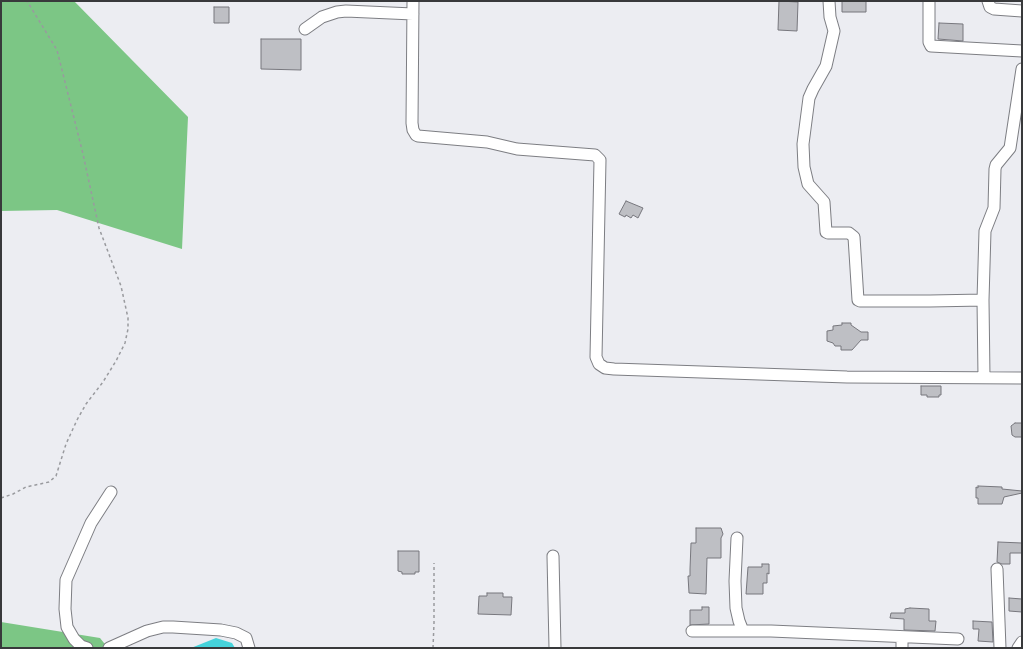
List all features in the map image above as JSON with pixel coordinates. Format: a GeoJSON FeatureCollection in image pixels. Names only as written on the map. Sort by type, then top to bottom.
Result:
{"type":"FeatureCollection","features":[{"type":"Feature","properties":{"kind":"street"},"geometry":{"type":"LineString","coordinates":[[413,1],[412,123],[413,130],[416,135],[487,142],[517,149],[595,155],[600,160],[596,357],[599,364],[605,368],[800,375],[1022,378]]}},
{"type":"Feature","properties":{"kind":"street"},"geometry":{"type":"LineString","coordinates":[[829,1],[830,17],[834,31],[826,66],[809,98],[803,144],[804,167],[808,184],[824,202],[826,232],[849,234],[854,237],[858,300],[983,300]]}},
{"type":"Feature","properties":{"kind":"street"},"geometry":{"type":"LineString","coordinates":[[929,1],[929,45],[1022,51]]}},
{"type":"Feature","properties":{"kind":"street"},"geometry":{"type":"LineString","coordinates":[[988,1],[990,7],[994,9],[1022,11]]}},
{"type":"Feature","properties":{"kind":"street"},"geometry":{"type":"LineString","coordinates":[[305,29],[322,17],[336,12],[346,11],[413,14]]}},
{"type":"Feature","properties":{"kind":"street"},"geometry":{"type":"LineString","coordinates":[[984,377],[983,300],[985,231],[994,208],[995,169],[998,161],[1008,152],[1010,148],[1022,69]]}},
{"type":"Feature","properties":{"kind":"street"},"geometry":{"type":"LineString","coordinates":[[86,648],[81,646],[74,639],[67,627],[65,609],[66,580],[91,523],[111,492]]}},
{"type":"Feature","properties":{"kind":"street"},"geometry":{"type":"LineString","coordinates":[[737,538],[736,601],[739,621],[743,630]]}},
{"type":"Feature","properties":{"kind":"street"},"geometry":{"type":"LineString","coordinates":[[553,556],[555,648]]}},
{"type":"Feature","properties":{"kind":"street"},"geometry":{"type":"LineString","coordinates":[[997,569],[1000,648]]}},
{"type":"Feature","properties":{"kind":"street"},"geometry":{"type":"LineString","coordinates":[[109,648],[147,631],[173,626],[222,630],[236,633],[246,638],[249,648]]}},
{"type":"Feature","properties":{"kind":"street"},"geometry":{"type":"LineString","coordinates":[[692,632],[743,630],[902,643],[958,639]]}},
{"type":"Feature","properties":{"kind":"street"},"geometry":{"type":"LineString","coordinates":[[1018,648],[1022,642]]}},
{"type":"Feature","properties":{"kind":"path"},"geometry":{"type":"LineString","coordinates":[[1,498],[13,494],[26,486],[49,482],[56,476],[66,444],[77,420],[86,404],[103,382],[116,361],[126,343],[128,329],[127,314],[121,286],[99,228],[83,154],[57,50],[28,1]]}},
{"type":"Feature","properties":{"kind":"path"},"geometry":{"type":"LineString","coordinates":[[433,648],[434,563]]}},
{"type":"Feature","properties":{"kind":"green space"},"geometry":{"type":"Polygon","coordinates":[[[1,1],[74,1],[188,117],[182,249],[57,210],[1,211],[1,1]]]}},
{"type":"Feature","properties":{"kind":"green space"},"geometry":{"type":"Polygon","coordinates":[[[1,622],[100,638],[108,648],[1,648],[1,622]]]}},
{"type":"Feature","properties":{"kind":"water"},"geometry":{"type":"Polygon","coordinates":[[[216,638],[232,643],[235,648],[191,648],[216,638]]]}},
{"type":"Feature","properties":{"kind":"building"},"geometry":{"type":"Polygon","coordinates":[[[779,1],[798,2],[797,31],[778,30],[779,1]]]}},
{"type":"Feature","properties":{"kind":"building"},"geometry":{"type":"Polygon","coordinates":[[[842,1],[866,1],[866,12],[842,12],[842,1]]]}},
{"type":"Feature","properties":{"kind":"building"},"geometry":{"type":"Polygon","coordinates":[[[214,7],[229,7],[229,23],[214,23],[214,7]]]}},
{"type":"Feature","properties":{"kind":"building"},"geometry":{"type":"Polygon","coordinates":[[[939,23],[963,24],[963,41],[938,39],[939,23]]]}},
{"type":"Feature","properties":{"kind":"building"},"geometry":{"type":"Polygon","coordinates":[[[261,39],[301,39],[301,70],[261,69],[261,39]]]}},
{"type":"Feature","properties":{"kind":"building"},"geometry":{"type":"Polygon","coordinates":[[[626,201],[643,208],[638,218],[633,215],[631,218],[626,215],[625,217],[619,214],[626,201]]]}},
{"type":"Feature","properties":{"kind":"building"},"geometry":{"type":"Polygon","coordinates":[[[842,323],[851,323],[851,325],[861,332],[868,332],[868,340],[861,340],[852,350],[841,350],[841,346],[835,346],[833,343],[827,341],[827,331],[833,330],[833,326],[842,325],[842,323]]]}},
{"type":"Feature","properties":{"kind":"building"},"geometry":{"type":"Polygon","coordinates":[[[921,386],[941,386],[941,395],[939,395],[939,397],[927,397],[927,395],[921,395],[921,386]]]}},
{"type":"Feature","properties":{"kind":"building"},"geometry":{"type":"Polygon","coordinates":[[[1015,423],[1022,423],[1022,437],[1015,437],[1012,435],[1011,426],[1015,423]]]}},
{"type":"Feature","properties":{"kind":"building"},"geometry":{"type":"Polygon","coordinates":[[[978,486],[1002,487],[1002,489],[1022,491],[1022,493],[1004,497],[1002,504],[978,504],[978,498],[976,498],[976,487],[978,488],[978,486]]]}},
{"type":"Feature","properties":{"kind":"building"},"geometry":{"type":"Polygon","coordinates":[[[696,528],[721,528],[723,534],[721,538],[721,558],[707,558],[706,594],[689,593],[688,576],[690,576],[691,543],[696,543],[696,528]]]}},
{"type":"Feature","properties":{"kind":"building"},"geometry":{"type":"Polygon","coordinates":[[[998,542],[1022,543],[1022,553],[1010,553],[1010,564],[1002,564],[997,562],[998,542]]]}},
{"type":"Feature","properties":{"kind":"building"},"geometry":{"type":"Polygon","coordinates":[[[398,551],[419,551],[419,572],[415,572],[415,574],[402,574],[402,572],[398,571],[398,551]]]}},
{"type":"Feature","properties":{"kind":"building"},"geometry":{"type":"Polygon","coordinates":[[[762,564],[769,564],[767,583],[763,583],[763,594],[746,594],[748,567],[762,567],[762,564]]]}},
{"type":"Feature","properties":{"kind":"building"},"geometry":{"type":"Polygon","coordinates":[[[487,593],[503,593],[503,597],[512,597],[511,615],[478,614],[479,596],[487,596],[487,593]]]}},
{"type":"Feature","properties":{"kind":"building"},"geometry":{"type":"Polygon","coordinates":[[[1009,598],[1022,599],[1022,612],[1009,611],[1009,598]]]}},
{"type":"Feature","properties":{"kind":"building"},"geometry":{"type":"Polygon","coordinates":[[[702,607],[709,607],[709,624],[690,625],[690,610],[702,610],[702,607]]]}},
{"type":"Feature","properties":{"kind":"building"},"geometry":{"type":"Polygon","coordinates":[[[905,609],[929,609],[929,621],[936,621],[935,631],[904,630],[904,619],[890,618],[891,613],[905,613],[905,609]]]}},
{"type":"Feature","properties":{"kind":"building"},"geometry":{"type":"Polygon","coordinates":[[[973,621],[992,622],[993,642],[978,641],[979,629],[973,629],[973,621]]]}}]}
